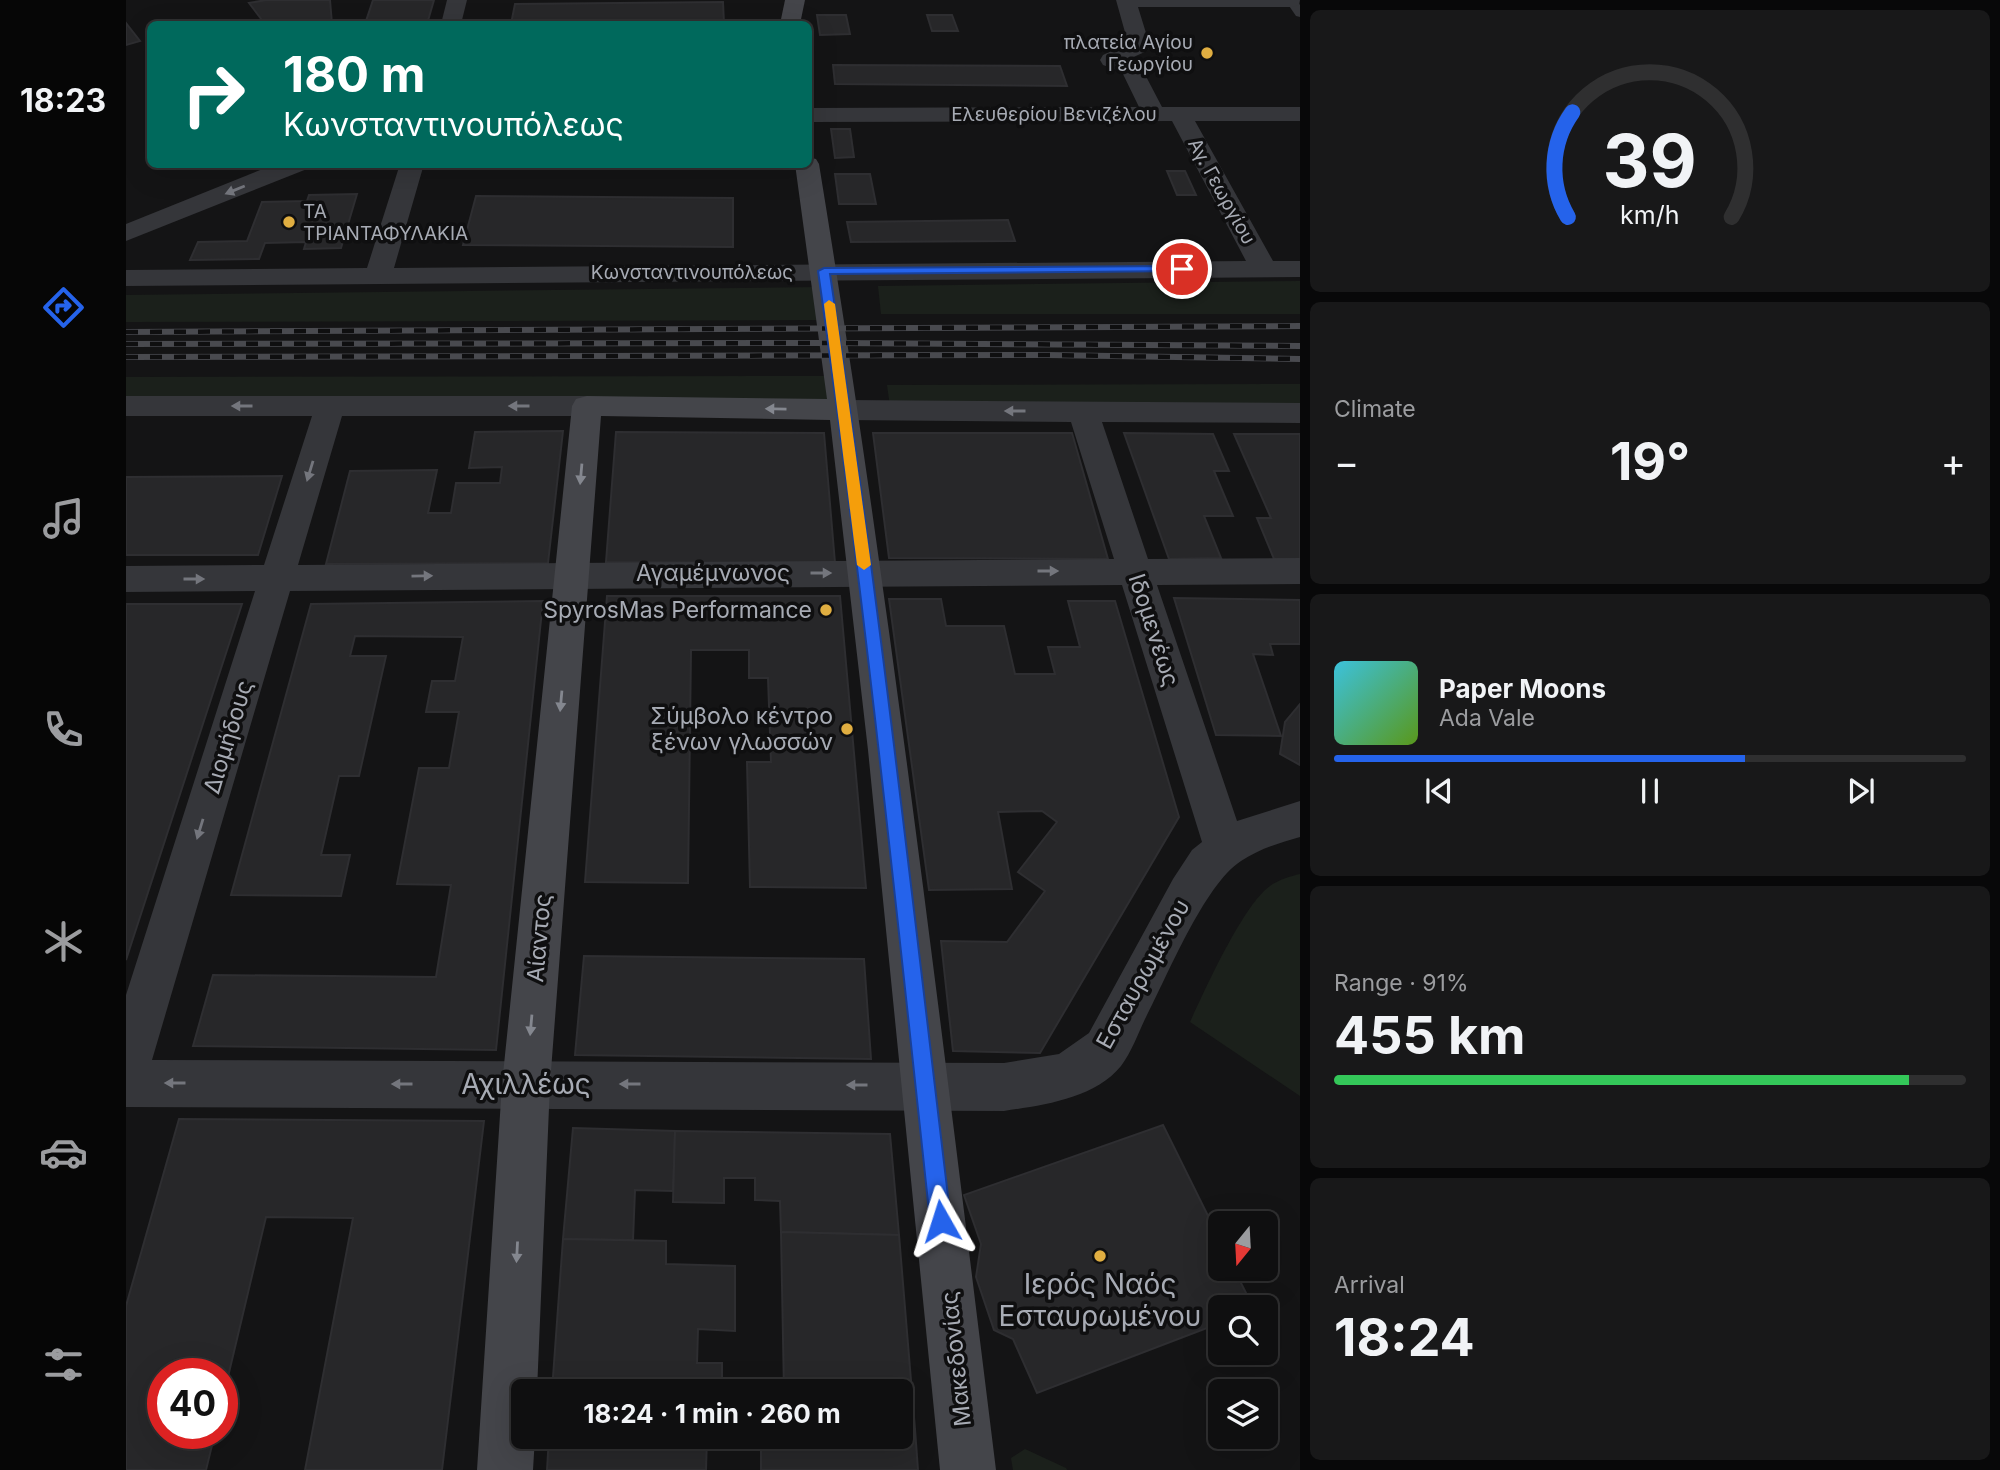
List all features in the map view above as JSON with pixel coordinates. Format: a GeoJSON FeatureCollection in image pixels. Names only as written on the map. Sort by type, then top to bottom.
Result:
{"type":"FeatureCollection","features":[{"type":"Feature","properties":{"kind":"street"},"geometry":{"type":"LineString","coordinates":[[452,21],[457,0]]}},
{"type":"Feature","properties":{"kind":"street"},"geometry":{"type":"LineString","coordinates":[[791,21],[795,0]]}},
{"type":"Feature","properties":{"kind":"street"},"geometry":{"type":"LineString","coordinates":[[1154,114],[1131,68],[1111,60],[1139,46],[1127,1],[1294,5]]}},
{"type":"Feature","properties":{"kind":"street","name":"Αγ. Γεωργίου"},"geometry":{"type":"LineString","coordinates":[[1180,114],[1264,269]]}},
{"type":"Feature","properties":{"kind":"street","name":"Ελευθερίου Βενιζέλου"},"geometry":{"type":"LineString","coordinates":[[812,115],[1300,114]]}},
{"type":"Feature","properties":{"kind":"street"},"geometry":{"type":"LineString","coordinates":[[126,233],[288,168]]}},
{"type":"Feature","properties":{"kind":"street"},"geometry":{"type":"LineString","coordinates":[[379,274],[411,168]]}},
{"type":"Feature","properties":{"kind":"street","name":"Μακεδονίας"},"geometry":{"type":"LineString","coordinates":[[808,168],[865,572],[968,1470]]}},
{"type":"Feature","properties":{"kind":"street","name":"Κωνσταντινουπόλεως"},"geometry":{"type":"LineString","coordinates":[[126,278],[1300,268]]}},
{"type":"Feature","properties":{"kind":"street"},"geometry":{"type":"LineString","coordinates":[[126,406],[587,406],[1300,413]]}},
{"type":"Feature","properties":{"kind":"street","name":"Διομήδους"},"geometry":{"type":"LineString","coordinates":[[126,1068],[330,406]]}},
{"type":"Feature","properties":{"kind":"street","name":"Αίαντος"},"geometry":{"type":"LineString","coordinates":[[505,1470],[526,1084],[587,406]]}},
{"type":"Feature","properties":{"kind":"street","name":"Ιδομενέως"},"geometry":{"type":"LineString","coordinates":[[1083,411],[1225,848]]}},
{"type":"Feature","properties":{"kind":"street","name":"Αγαμέμνωνος"},"geometry":{"type":"LineString","coordinates":[[126,579],[1300,571]]}},
{"type":"Feature","properties":{"kind":"street","name":"Εσταυρωμένου"},"geometry":{"type":"LineString","coordinates":[[925,1085],[1004,1087],[1061,1079],[1087,1067],[1105,1049],[1188,893],[1207,864],[1225,848],[1258,831],[1300,819]]}},
{"type":"Feature","properties":{"kind":"street","name":"Αχιλλέως"},"geometry":{"type":"LineString","coordinates":[[126,1083],[925,1085]]}},
{"type":"Feature","properties":{"kind":"shaded area"},"geometry":{"type":"Polygon","coordinates":[[[1300,281],[1300,314],[881,314],[878,286],[1300,281]]]}},
{"type":"Feature","properties":{"kind":"shaded area"},"geometry":{"type":"Polygon","coordinates":[[[820,287],[824,320],[126,322],[126,295],[820,287]]]}},
{"type":"Feature","properties":{"kind":"shaded area"},"geometry":{"type":"Polygon","coordinates":[[[833,376],[836,406],[126,403],[126,377],[833,376]]]}},
{"type":"Feature","properties":{"kind":"shaded area"},"geometry":{"type":"Polygon","coordinates":[[[1300,384],[1300,409],[890,406],[887,385],[1300,384]]]}},
{"type":"Feature","properties":{"kind":"shaded area"},"geometry":{"type":"Polygon","coordinates":[[[1300,874],[1300,1096],[1190,1022],[1226,949],[1259,896],[1281,880],[1300,874]]]}},
{"type":"Feature","properties":{"kind":"shaded area"},"geometry":{"type":"Polygon","coordinates":[[[1025,1449],[1067,1470],[1013,1470],[1011,1458],[1025,1449]]]}},
{"type":"Feature","properties":{"kind":"building"},"geometry":{"type":"Polygon","coordinates":[[[266,0],[330,0],[332,21],[263,21],[249,3],[266,0]]]}},
{"type":"Feature","properties":{"kind":"building"},"geometry":{"type":"Polygon","coordinates":[[[373,0],[434,0],[428,21],[366,21],[373,0]]]}},
{"type":"Feature","properties":{"kind":"building"},"geometry":{"type":"Polygon","coordinates":[[[723,2],[724,21],[512,21],[515,4],[723,2]]]}},
{"type":"Feature","properties":{"kind":"building"},"geometry":{"type":"Polygon","coordinates":[[[817,15],[846,15],[850,34],[820,35],[817,15]]]}},
{"type":"Feature","properties":{"kind":"building"},"geometry":{"type":"Polygon","coordinates":[[[927,15],[952,15],[958,31],[932,31],[927,15]]]}},
{"type":"Feature","properties":{"kind":"building"},"geometry":{"type":"Polygon","coordinates":[[[126,23],[140,41],[126,45],[126,23]]]}},
{"type":"Feature","properties":{"kind":"building"},"geometry":{"type":"Polygon","coordinates":[[[833,65],[1060,66],[1067,86],[835,84],[833,65]]]}},
{"type":"Feature","properties":{"kind":"building"},"geometry":{"type":"Polygon","coordinates":[[[831,129],[850,129],[854,157],[835,158],[831,129]]]}},
{"type":"Feature","properties":{"kind":"building"},"geometry":{"type":"Polygon","coordinates":[[[1167,171],[1185,171],[1196,195],[1177,195],[1167,171]]]}},
{"type":"Feature","properties":{"kind":"building"},"geometry":{"type":"Polygon","coordinates":[[[835,174],[870,174],[876,204],[839,204],[835,174]]]}},
{"type":"Feature","properties":{"kind":"building"},"geometry":{"type":"Polygon","coordinates":[[[357,194],[341,248],[304,249],[306,242],[265,243],[259,259],[190,260],[198,242],[247,241],[262,202],[307,201],[309,195],[357,194]]]}},
{"type":"Feature","properties":{"kind":"building"},"geometry":{"type":"Polygon","coordinates":[[[476,196],[733,198],[733,247],[463,245],[476,196]]]}},
{"type":"Feature","properties":{"kind":"building"},"geometry":{"type":"Polygon","coordinates":[[[1008,220],[1015,241],[851,242],[847,222],[1008,220]]]}},
{"type":"Feature","properties":{"kind":"building"},"geometry":{"type":"Polygon","coordinates":[[[563,431],[548,563],[326,564],[350,471],[437,470],[428,513],[451,513],[456,483],[500,483],[502,467],[469,468],[475,432],[563,431]]]}},
{"type":"Feature","properties":{"kind":"building"},"geometry":{"type":"Polygon","coordinates":[[[616,432],[824,433],[835,563],[606,562],[616,432]]]}},
{"type":"Feature","properties":{"kind":"building"},"geometry":{"type":"Polygon","coordinates":[[[873,433],[1072,433],[1108,559],[889,558],[873,433]]]}},
{"type":"Feature","properties":{"kind":"building"},"geometry":{"type":"Polygon","coordinates":[[[1124,433],[1213,434],[1229,471],[1214,471],[1233,516],[1204,516],[1221,558],[1169,559],[1124,433]]]}},
{"type":"Feature","properties":{"kind":"building"},"geometry":{"type":"Polygon","coordinates":[[[1234,434],[1300,434],[1300,559],[1274,559],[1257,518],[1271,518],[1234,434]]]}},
{"type":"Feature","properties":{"kind":"building"},"geometry":{"type":"Polygon","coordinates":[[[282,476],[258,555],[126,555],[126,477],[282,476]]]}},
{"type":"Feature","properties":{"kind":"building"},"geometry":{"type":"Polygon","coordinates":[[[607,596],[840,596],[866,888],[750,887],[747,762],[771,762],[768,678],[749,678],[749,650],[691,650],[688,883],[585,882],[607,596]]]}},
{"type":"Feature","properties":{"kind":"building"},"geometry":{"type":"Polygon","coordinates":[[[1174,598],[1300,600],[1300,644],[1270,644],[1273,655],[1253,654],[1281,736],[1216,735],[1174,598]]]}},
{"type":"Feature","properties":{"kind":"building"},"geometry":{"type":"Polygon","coordinates":[[[889,599],[941,599],[946,626],[1004,626],[1015,674],[1055,674],[1048,647],[1080,647],[1068,601],[1115,601],[1179,817],[1040,1053],[953,1051],[941,941],[1007,942],[1045,891],[1018,872],[1057,822],[1042,811],[998,812],[1012,889],[929,890],[889,599]]]}},
{"type":"Feature","properties":{"kind":"building"},"geometry":{"type":"Polygon","coordinates":[[[543,601],[496,1050],[193,1046],[213,975],[436,977],[451,885],[397,884],[419,768],[449,768],[459,712],[426,712],[432,681],[455,681],[463,637],[355,636],[350,656],[386,656],[359,776],[339,776],[321,855],[350,855],[341,896],[231,895],[311,604],[543,601]]]}},
{"type":"Feature","properties":{"kind":"building"},"geometry":{"type":"Polygon","coordinates":[[[126,604],[242,604],[126,960],[126,604]]]}},
{"type":"Feature","properties":{"kind":"building"},"geometry":{"type":"Polygon","coordinates":[[[1300,704],[1300,765],[1280,754],[1285,722],[1300,704]]]}},
{"type":"Feature","properties":{"kind":"building"},"geometry":{"type":"Polygon","coordinates":[[[584,956],[864,959],[871,1059],[575,1055],[584,956]]]}},
{"type":"Feature","properties":{"kind":"building"},"geometry":{"type":"Polygon","coordinates":[[[179,1119],[484,1121],[442,1470],[305,1470],[353,1218],[266,1217],[232,1358],[147,1358],[147,1449],[211,1449],[206,1470],[126,1470],[126,1306],[179,1119]]]}},
{"type":"Feature","properties":{"kind":"building","name":"Ιερός Ναός Εσταυρωμένου"},"geometry":{"type":"Polygon","coordinates":[[[1163,1125],[1208,1216],[1208,1281],[1240,1281],[1247,1295],[1208,1295],[1208,1328],[1037,1393],[1013,1339],[994,1330],[976,1277],[981,1244],[964,1195],[1163,1125]]]}},
{"type":"Feature","properties":{"kind":"building"},"geometry":{"type":"Polygon","coordinates":[[[573,1128],[675,1131],[673,1191],[635,1190],[633,1240],[563,1239],[573,1128]]]}},
{"type":"Feature","properties":{"kind":"building"},"geometry":{"type":"Polygon","coordinates":[[[675,1131],[890,1134],[899,1235],[781,1232],[780,1201],[755,1200],[755,1178],[724,1178],[724,1203],[673,1202],[675,1131]]]}},
{"type":"Feature","properties":{"kind":"building"},"geometry":{"type":"Polygon","coordinates":[[[781,1232],[899,1235],[911,1379],[784,1379],[781,1232]]]}},
{"type":"Feature","properties":{"kind":"building"},"geometry":{"type":"Polygon","coordinates":[[[563,1239],[666,1241],[666,1264],[735,1266],[735,1331],[698,1329],[697,1363],[722,1363],[722,1379],[553,1379],[563,1239]]]}},
{"type":"Feature","properties":{"kind":"building"},"geometry":{"type":"Polygon","coordinates":[[[915,1429],[918,1470],[761,1470],[761,1449],[913,1449],[915,1429]]]}},
{"type":"Feature","properties":{"kind":"building"},"geometry":{"type":"Polygon","coordinates":[[[548,1449],[707,1449],[706,1470],[547,1470],[548,1449]]]}},
{"type":"Feature","properties":{"kind":"railway"},"geometry":{"type":"LineString","coordinates":[[126,332],[1300,326]]}},
{"type":"Feature","properties":{"kind":"railway"},"geometry":{"type":"LineString","coordinates":[[126,344],[835,343],[1300,346]]}},
{"type":"Feature","properties":{"kind":"railway"},"geometry":{"type":"LineString","coordinates":[[126,357],[1047,355],[1300,359]]}},
{"type":"Feature","properties":{"kind":"slow traffic"},"geometry":{"type":"LineString","coordinates":[[829,304],[864,565]]}},
{"type":"Feature","properties":{"kind":"place","name":"πλατεία Αγίου Γεωργίου"},"geometry":{"type":"Point","coordinates":[1207,53]}},
{"type":"Feature","properties":{"kind":"place","name":"ΤΑ ΤΡΙΑΝΤΑΦΥΛΑΚΙΑ"},"geometry":{"type":"Point","coordinates":[289,222]}},
{"type":"Feature","properties":{"kind":"place","name":"SpyrosMas Performance"},"geometry":{"type":"Point","coordinates":[826,610]}},
{"type":"Feature","properties":{"kind":"place","name":"Σύμβολο κέντρο ξένων γλωσσών"},"geometry":{"type":"Point","coordinates":[847,729]}},
{"type":"Feature","properties":{"kind":"place","name":"Ιερός Ναός Εσταυρωμένου"},"geometry":{"type":"Point","coordinates":[1100,1256]}},
{"type":"Feature","properties":{"kind":"route"},"geometry":{"type":"LineString","coordinates":[[941,1221],[887,750],[824,271],[1182,269]]}}]}
